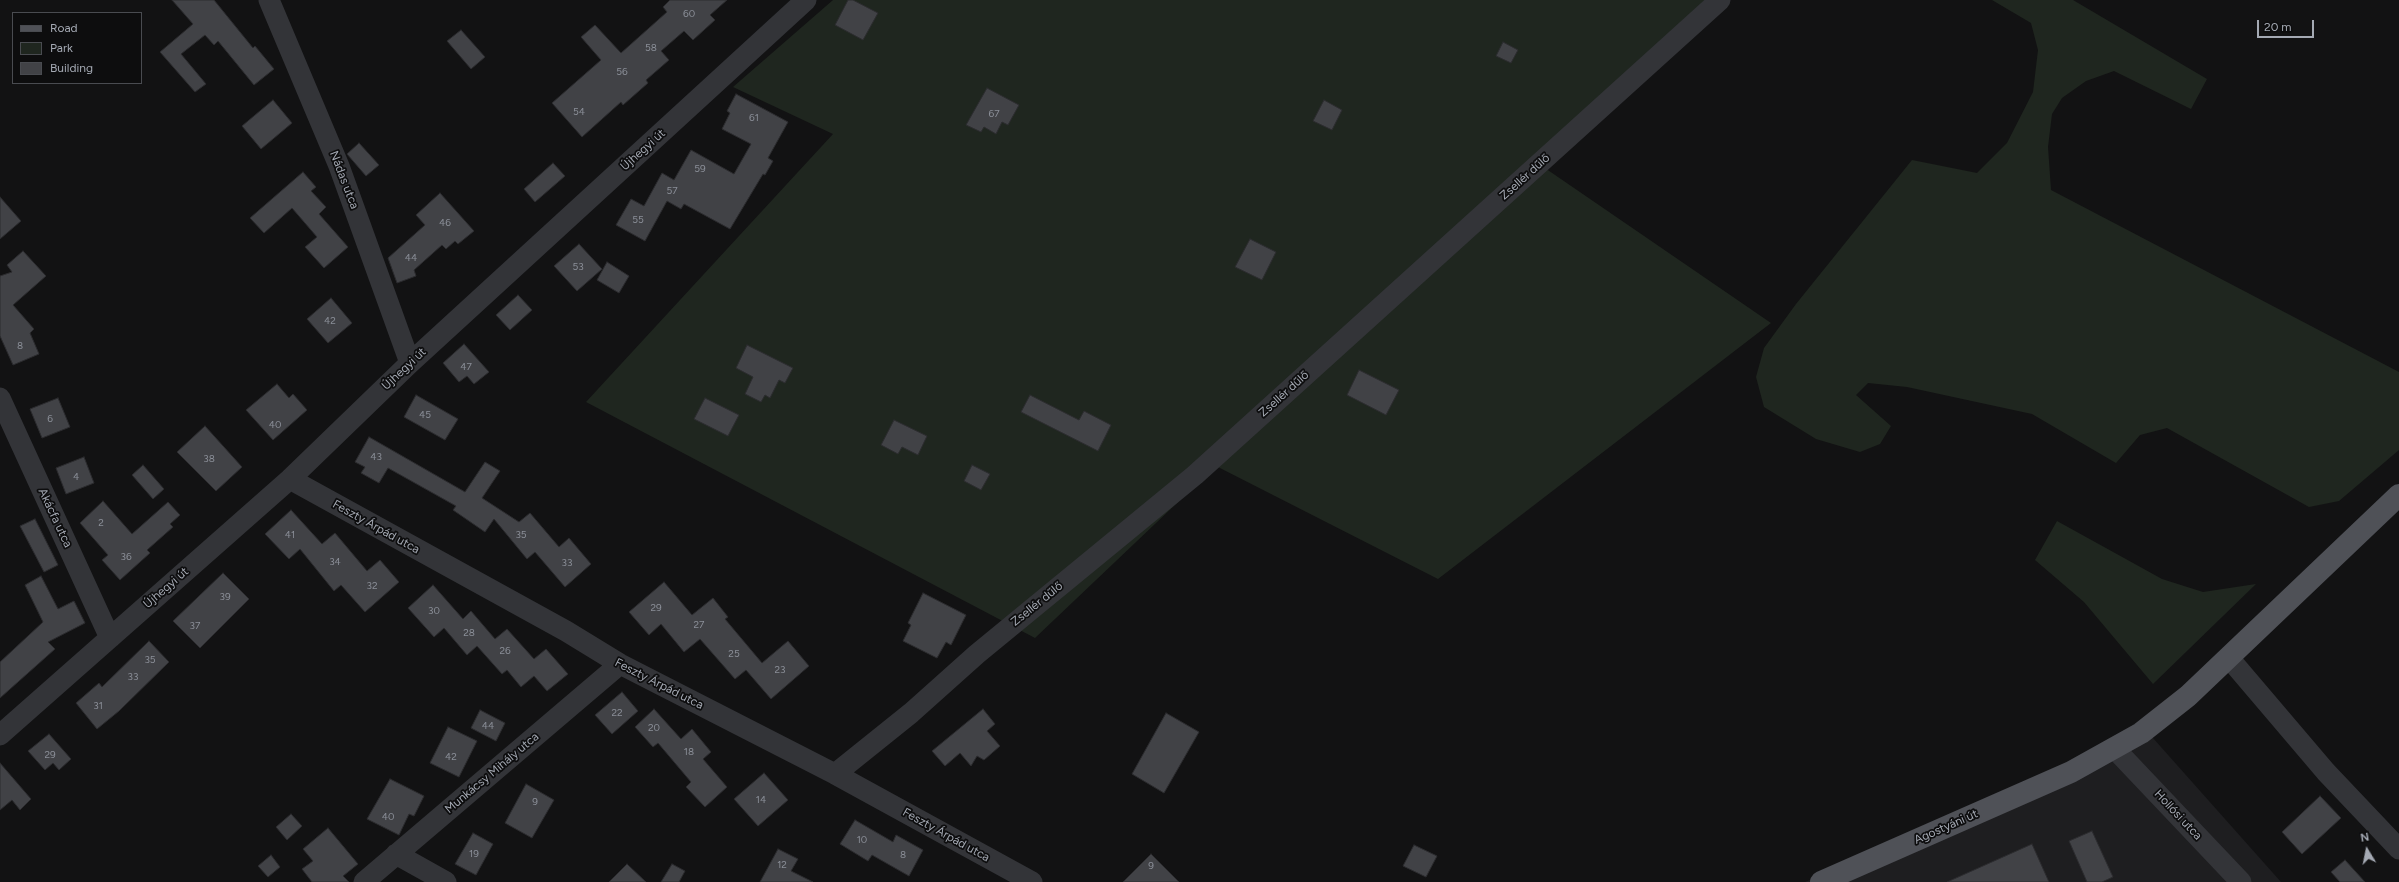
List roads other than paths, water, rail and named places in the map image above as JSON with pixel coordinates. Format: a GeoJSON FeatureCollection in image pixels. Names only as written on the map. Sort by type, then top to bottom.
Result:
{"type":"FeatureCollection","features":[{"type":"Feature","properties":{"kind":"main road","name":"Agostyáni út"},"geometry":{"type":"LineString","coordinates":[[1821,882],[2071,772],[2115,749],[2140,733],[2188,696],[2399,496]]}},
{"type":"Feature","properties":{"kind":"street","name":"Nádas utca"},"geometry":{"type":"LineString","coordinates":[[269,0],[339,166],[410,363]]}},
{"type":"Feature","properties":{"kind":"street","name":"Újhegyi út"},"geometry":{"type":"LineString","coordinates":[[0,735],[290,479],[410,363],[806,0]]}},
{"type":"Feature","properties":{"kind":"street","name":"Zsellér dűlő"},"geometry":{"type":"LineString","coordinates":[[835,774],[911,713],[977,654],[1195,475],[1720,0]]}},
{"type":"Feature","properties":{"kind":"street","name":"Akácfa utca"},"geometry":{"type":"LineString","coordinates":[[0,398],[110,638]]}},
{"type":"Feature","properties":{"kind":"street","name":"Feszty Árpád utca"},"geometry":{"type":"LineString","coordinates":[[290,479],[566,631],[620,664],[835,774],[1032,882]]}},
{"type":"Feature","properties":{"kind":"street"},"geometry":{"type":"LineString","coordinates":[[2229,658],[2326,772],[2399,849]]}},
{"type":"Feature","properties":{"kind":"street","name":"Munkácsy Mihály utca"},"geometry":{"type":"LineString","coordinates":[[364,882],[620,664]]}},
{"type":"Feature","properties":{"kind":"street","name":"Hollósi utca"},"geometry":{"type":"LineString","coordinates":[[2115,749],[2241,882]]}},
{"type":"Feature","properties":{"kind":"street"},"geometry":{"type":"LineString","coordinates":[[396,854],[446,882]]}}]}
